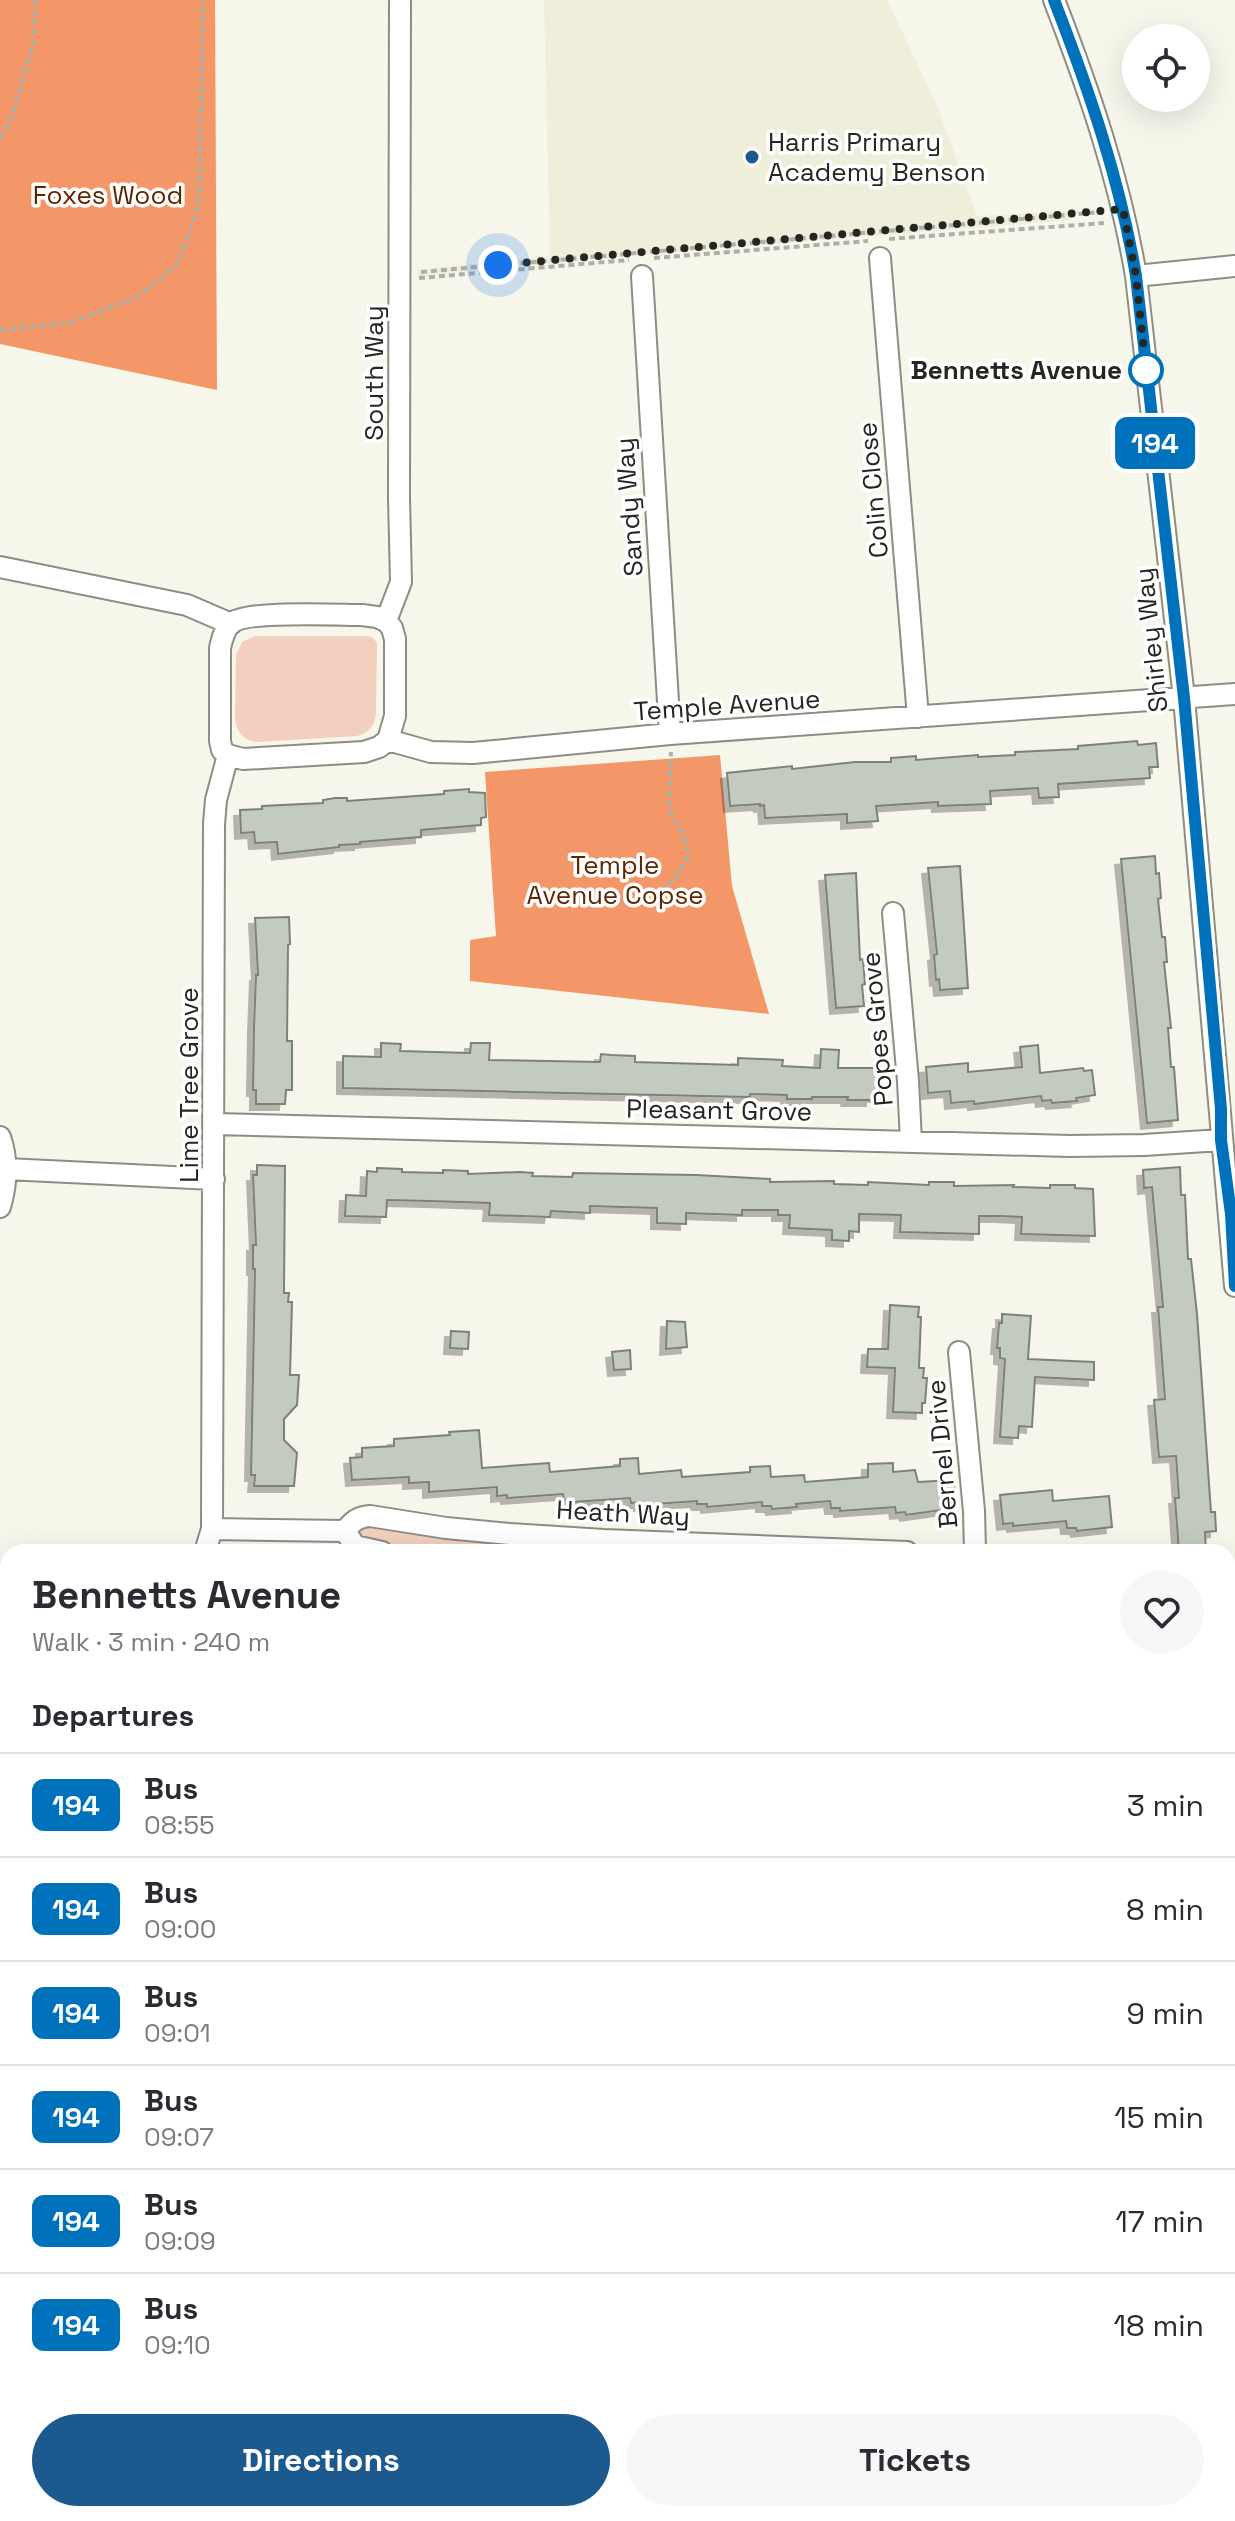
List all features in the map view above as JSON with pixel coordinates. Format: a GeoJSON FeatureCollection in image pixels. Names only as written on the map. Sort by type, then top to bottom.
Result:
{"type":"FeatureCollection","features":[{"type":"Feature","properties":{"kind":"street","name":"South Way"},"geometry":{"type":"LineString","coordinates":[[386,621],[397,594],[402,570],[399,498],[400,0]]}},
{"type":"Feature","properties":{"kind":"street","name":"Shirley Way"},"geometry":{"type":"LineString","coordinates":[[1054,0],[1100,127],[1125,215],[1136,276],[1184,698],[1221,1109],[1221,1140],[1233,1214],[1235,1286]]}},
{"type":"Feature","properties":{"kind":"street","name":"Colin Close"},"geometry":{"type":"LineString","coordinates":[[880,258],[918,717]]}},
{"type":"Feature","properties":{"kind":"street"},"geometry":{"type":"LineString","coordinates":[[1136,276],[1235,266]]}},
{"type":"Feature","properties":{"kind":"street","name":"Sandy Way"},"geometry":{"type":"LineString","coordinates":[[642,276],[670,734]]}},
{"type":"Feature","properties":{"kind":"street"},"geometry":{"type":"LineString","coordinates":[[0,567],[187,605],[231,624],[251,616],[362,615],[377,617],[392,628],[395,639],[395,716],[388,740],[379,747],[364,752],[248,759],[228,755]]}},
{"type":"Feature","properties":{"kind":"street","name":"Lime Tree Grove"},"geometry":{"type":"LineString","coordinates":[[207,1544],[212,1529],[214,824],[216,800],[228,755],[222,750],[220,741],[220,648],[223,635],[231,624]]}},
{"type":"Feature","properties":{"kind":"street","name":"Temple Avenue"},"geometry":{"type":"LineString","coordinates":[[388,740],[407,747],[451,754],[670,734],[1235,694]]}},
{"type":"Feature","properties":{"kind":"street","name":"Popes Grove"},"geometry":{"type":"LineString","coordinates":[[893,913],[911,1141]]}},
{"type":"Feature","properties":{"kind":"street","name":"Pleasant Grove"},"geometry":{"type":"LineString","coordinates":[[215,1124],[1102,1146],[1221,1140]]}},
{"type":"Feature","properties":{"kind":"street"},"geometry":{"type":"LineString","coordinates":[[0,1137],[6,1169],[0,1207]]}},
{"type":"Feature","properties":{"kind":"street"},"geometry":{"type":"LineString","coordinates":[[6,1169],[214,1179]]}},
{"type":"Feature","properties":{"kind":"street","name":"Bernel Drive"},"geometry":{"type":"LineString","coordinates":[[959,1352],[975,1544]]}},
{"type":"Feature","properties":{"kind":"street","name":"Heath Way"},"geometry":{"type":"LineString","coordinates":[[212,1529],[345,1531],[353,1521],[370,1516],[446,1528],[510,1543],[604,1540],[705,1544]]}},
{"type":"Feature","properties":{"kind":"street"},"geometry":{"type":"LineString","coordinates":[[345,1531],[353,1544]]}},
{"type":"Feature","properties":{"kind":"path"},"geometry":{"type":"LineString","coordinates":[[0,139],[12,116],[33,45],[36,0]]}},
{"type":"Feature","properties":{"kind":"path"},"geometry":{"type":"LineString","coordinates":[[0,330],[71,322],[137,297],[178,264],[199,204],[203,0]]}},
{"type":"Feature","properties":{"kind":"path"},"geometry":{"type":"LineString","coordinates":[[400,277],[1125,215]]}},
{"type":"Feature","properties":{"kind":"path"},"geometry":{"type":"LineString","coordinates":[[400,277],[1125,215]]}},
{"type":"Feature","properties":{"kind":"path"},"geometry":{"type":"LineString","coordinates":[[565,895],[585,891],[619,902],[649,899],[674,880],[689,855],[683,834],[669,809],[670,734]]}},
{"type":"Feature","properties":{"kind":"shaded area","name":"Harris Primary Academy Benson"},"geometry":{"type":"Polygon","coordinates":[[[544,0],[887,0],[936,103],[977,216],[1071,211],[1071,220],[418,276],[418,270],[550,256],[544,0]]]}},
{"type":"Feature","properties":{"kind":"shaded area"},"geometry":{"type":"Polygon","coordinates":[[[255,636],[373,638],[377,643],[376,713],[371,728],[357,736],[258,742],[242,735],[235,719],[236,655],[242,642],[255,636]]]}},
{"type":"Feature","properties":{"kind":"shaded area"},"geometry":{"type":"Polygon","coordinates":[[[363,1524],[496,1544],[394,1544],[358,1538],[356,1528],[363,1524]]]}},
{"type":"Feature","properties":{"kind":"green space","name":"Foxes Wood"},"geometry":{"type":"Polygon","coordinates":[[[0,0],[215,0],[217,390],[0,344],[0,0]]]}},
{"type":"Feature","properties":{"kind":"green space","name":"Temple Avenue Copse"},"geometry":{"type":"Polygon","coordinates":[[[720,755],[732,886],[769,1014],[470,981],[470,940],[496,936],[485,772],[720,755]]]}},
{"type":"Feature","properties":{"kind":"building"},"geometry":{"type":"Polygon","coordinates":[[[1137,741],[1138,745],[1156,743],[1158,767],[1149,767],[1150,778],[1058,784],[1059,797],[1039,798],[1038,788],[990,791],[991,804],[938,806],[938,802],[876,806],[878,821],[847,823],[847,814],[765,818],[764,805],[730,806],[727,773],[792,766],[792,769],[855,762],[891,762],[891,758],[916,756],[916,760],[1015,755],[1015,752],[1078,749],[1078,746],[1137,741]]]}},
{"type":"Feature","properties":{"kind":"building"},"geometry":{"type":"Polygon","coordinates":[[[469,789],[469,792],[485,793],[486,817],[481,818],[481,825],[421,830],[421,837],[278,854],[277,842],[255,843],[254,832],[241,833],[240,810],[323,803],[323,800],[335,798],[347,798],[347,801],[444,794],[444,791],[469,789]]]}},
{"type":"Feature","properties":{"kind":"building"},"geometry":{"type":"Polygon","coordinates":[[[1155,856],[1156,874],[1159,873],[1162,937],[1165,937],[1167,962],[1164,962],[1171,1028],[1168,1028],[1178,1120],[1147,1123],[1121,859],[1155,856]]]}},
{"type":"Feature","properties":{"kind":"building"},"geometry":{"type":"Polygon","coordinates":[[[960,866],[968,988],[940,990],[939,979],[936,980],[934,955],[937,954],[928,868],[960,866]]]}},
{"type":"Feature","properties":{"kind":"building"},"geometry":{"type":"Polygon","coordinates":[[[856,873],[864,1006],[836,1008],[825,875],[856,873]]]}},
{"type":"Feature","properties":{"kind":"building"},"geometry":{"type":"Polygon","coordinates":[[[289,917],[287,1041],[292,1041],[292,1090],[286,1090],[285,1104],[256,1104],[256,1090],[253,1090],[258,975],[255,918],[289,917]]]}},
{"type":"Feature","properties":{"kind":"building"},"geometry":{"type":"Polygon","coordinates":[[[381,1043],[401,1044],[400,1051],[470,1053],[471,1043],[490,1043],[489,1060],[600,1062],[601,1054],[635,1056],[635,1062],[738,1065],[738,1058],[783,1060],[782,1066],[820,1068],[821,1049],[839,1050],[838,1068],[882,1068],[882,1096],[872,1096],[872,1100],[847,1100],[848,1097],[787,1099],[787,1095],[750,1094],[750,1097],[343,1088],[343,1056],[381,1057],[381,1043]]]}},
{"type":"Feature","properties":{"kind":"building"},"geometry":{"type":"Polygon","coordinates":[[[1038,1045],[1040,1073],[1083,1068],[1084,1071],[1092,1070],[1095,1095],[1076,1098],[1077,1101],[1052,1103],[1051,1100],[1042,1101],[1041,1096],[974,1104],[974,1101],[951,1103],[950,1091],[928,1093],[926,1067],[968,1063],[968,1072],[1022,1067],[1020,1047],[1038,1045]]]}},
{"type":"Feature","properties":{"kind":"building"},"geometry":{"type":"Polygon","coordinates":[[[257,1165],[285,1166],[284,1293],[289,1293],[288,1302],[292,1302],[290,1375],[299,1375],[297,1405],[284,1419],[284,1440],[297,1453],[294,1486],[254,1486],[255,1475],[251,1475],[253,1245],[256,1245],[253,1175],[257,1175],[257,1165]]]}},
{"type":"Feature","properties":{"kind":"building"},"geometry":{"type":"Polygon","coordinates":[[[1180,1167],[1181,1195],[1185,1195],[1211,1512],[1215,1512],[1216,1531],[1205,1532],[1206,1544],[1178,1544],[1176,1456],[1159,1457],[1154,1400],[1165,1399],[1158,1307],[1163,1307],[1152,1187],[1144,1188],[1143,1170],[1180,1167]]]}},
{"type":"Feature","properties":{"kind":"building"},"geometry":{"type":"Polygon","coordinates":[[[377,1168],[402,1169],[402,1172],[520,1172],[533,1173],[532,1176],[572,1177],[573,1173],[696,1175],[770,1179],[770,1182],[834,1181],[834,1184],[868,1185],[868,1182],[929,1185],[929,1182],[954,1182],[954,1186],[1050,1188],[1050,1185],[1075,1185],[1075,1188],[1093,1189],[1095,1236],[1021,1234],[1022,1217],[1000,1216],[979,1216],[979,1234],[900,1232],[901,1215],[859,1214],[859,1232],[849,1231],[849,1241],[832,1240],[832,1230],[789,1228],[790,1215],[778,1215],[778,1210],[742,1210],[742,1215],[686,1213],[686,1224],[657,1223],[657,1208],[590,1206],[590,1213],[551,1211],[550,1217],[489,1215],[490,1203],[387,1200],[386,1217],[345,1216],[346,1195],[366,1196],[367,1171],[377,1172],[377,1168]]]}},
{"type":"Feature","properties":{"kind":"building"},"geometry":{"type":"Polygon","coordinates":[[[890,1305],[919,1307],[919,1368],[924,1368],[923,1378],[927,1378],[922,1413],[893,1412],[895,1368],[867,1367],[868,1349],[888,1349],[890,1305]]]}},
{"type":"Feature","properties":{"kind":"building"},"geometry":{"type":"Polygon","coordinates":[[[1002,1314],[1031,1316],[1028,1359],[1094,1362],[1094,1380],[1035,1377],[1032,1427],[1019,1426],[1018,1438],[1000,1437],[1005,1359],[1000,1358],[1000,1348],[997,1348],[1002,1314]]]}},
{"type":"Feature","properties":{"kind":"building"},"geometry":{"type":"Polygon","coordinates":[[[667,1321],[685,1322],[687,1347],[666,1349],[667,1321]]]}},
{"type":"Feature","properties":{"kind":"building"},"geometry":{"type":"Polygon","coordinates":[[[451,1331],[469,1332],[468,1349],[450,1348],[451,1331]]]}},
{"type":"Feature","properties":{"kind":"building"},"geometry":{"type":"Polygon","coordinates":[[[630,1350],[631,1369],[614,1370],[612,1352],[630,1350]]]}},
{"type":"Feature","properties":{"kind":"building"},"geometry":{"type":"Polygon","coordinates":[[[479,1430],[482,1468],[549,1463],[550,1472],[620,1466],[620,1459],[638,1458],[639,1474],[681,1470],[682,1477],[750,1472],[750,1467],[770,1466],[771,1477],[804,1475],[805,1482],[868,1477],[868,1464],[893,1463],[893,1472],[915,1470],[918,1482],[954,1480],[956,1508],[906,1515],[905,1512],[896,1513],[895,1507],[840,1511],[840,1508],[831,1508],[830,1501],[772,1509],[771,1506],[762,1506],[762,1502],[707,1507],[707,1504],[697,1504],[697,1501],[640,1505],[640,1502],[631,1503],[630,1498],[573,1502],[573,1499],[564,1500],[563,1494],[507,1498],[507,1495],[497,1496],[497,1487],[429,1492],[429,1482],[409,1483],[409,1477],[352,1480],[350,1458],[362,1457],[362,1448],[394,1446],[394,1439],[479,1430]]]}},
{"type":"Feature","properties":{"kind":"building"},"geometry":{"type":"Polygon","coordinates":[[[1052,1490],[1053,1501],[1109,1496],[1112,1527],[1077,1531],[1076,1528],[1067,1528],[1066,1521],[1013,1526],[1013,1523],[1003,1524],[1000,1495],[1052,1490]]]}},
{"type":"Feature","properties":{"kind":"bus line","name":"194"},"geometry":{"type":"LineString","coordinates":[[1054,0],[1100,127],[1123,209],[1136,276],[1184,698],[1235,1286]]}},
{"type":"Feature","properties":{"kind":"place","name":"Harris Primary Academy Benson"},"geometry":{"type":"Point","coordinates":[752,157]}},
{"type":"Feature","properties":{"kind":"place","name":"Bennetts Avenue"},"geometry":{"type":"Point","coordinates":[1146,370]}},
{"type":"Feature","properties":{"kind":"route"},"geometry":{"type":"LineString","coordinates":[[498,265],[1123,209],[1136,276],[1146,370]]}}]}
